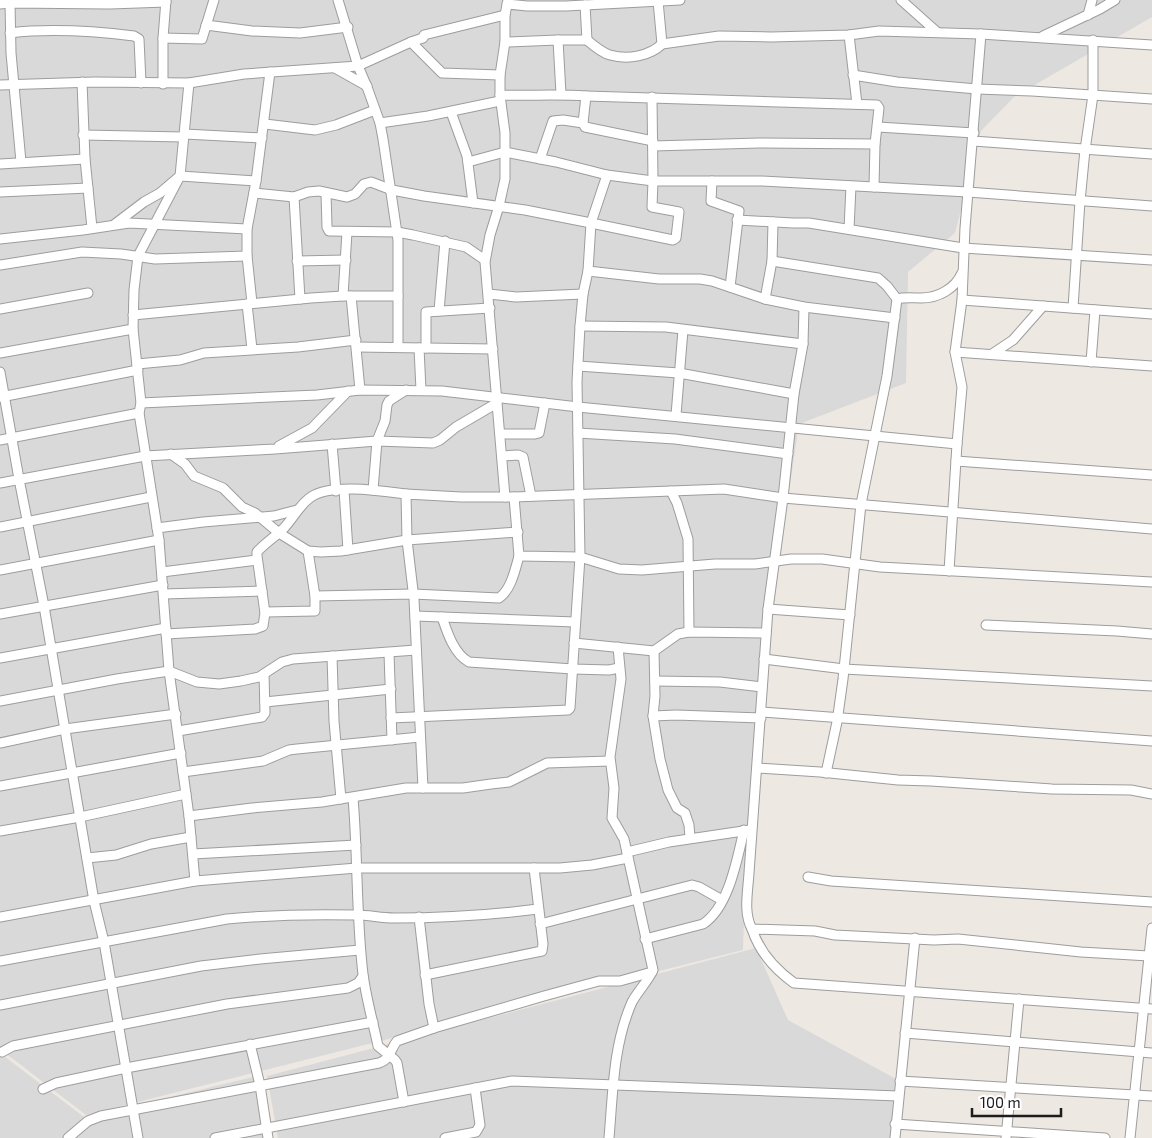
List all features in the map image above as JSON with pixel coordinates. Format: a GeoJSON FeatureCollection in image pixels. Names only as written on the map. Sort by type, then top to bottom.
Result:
{"type":"FeatureCollection","features":[{"type":"Feature","properties":{"kind":"street"},"geometry":{"type":"LineString","coordinates":[[163,38],[201,39],[214,0]]}},
{"type":"Feature","properties":{"kind":"street"},"geometry":{"type":"LineString","coordinates":[[338,0],[348,27],[358,66],[368,87],[380,124],[392,190],[397,232],[398,347]]}},
{"type":"Feature","properties":{"kind":"street"},"geometry":{"type":"LineString","coordinates":[[505,497],[485,260],[505,179],[505,133],[500,98],[500,75],[505,42],[505,14],[508,2],[527,6],[548,3],[585,5],[680,0]]}},
{"type":"Feature","properties":{"kind":"street"},"geometry":{"type":"LineString","coordinates":[[901,0],[936,32]]}},
{"type":"Feature","properties":{"kind":"street"},"geometry":{"type":"LineString","coordinates":[[1088,15],[1092,0]]}},
{"type":"Feature","properties":{"kind":"street"},"geometry":{"type":"LineString","coordinates":[[1041,37],[1115,0]]}},
{"type":"Feature","properties":{"kind":"street"},"geometry":{"type":"LineString","coordinates":[[0,4],[56,2],[110,4],[166,1],[163,38],[163,84]]}},
{"type":"Feature","properties":{"kind":"street"},"geometry":{"type":"LineString","coordinates":[[658,1],[662,44]]}},
{"type":"Feature","properties":{"kind":"street"},"geometry":{"type":"LineString","coordinates":[[10,3],[10,33],[21,162]]}},
{"type":"Feature","properties":{"kind":"street"},"geometry":{"type":"LineString","coordinates":[[585,5],[587,40]]}},
{"type":"Feature","properties":{"kind":"street"},"geometry":{"type":"LineString","coordinates":[[0,85],[82,82],[190,84],[244,74],[358,66],[423,38],[424,35],[505,14]]}},
{"type":"Feature","properties":{"kind":"street"},"geometry":{"type":"LineString","coordinates":[[206,25],[252,31],[300,33],[348,27]]}},
{"type":"Feature","properties":{"kind":"street"},"geometry":{"type":"LineString","coordinates":[[10,33],[34,30],[70,30],[134,36],[139,39],[141,83]]}},
{"type":"Feature","properties":{"kind":"street"},"geometry":{"type":"LineString","coordinates":[[505,42],[587,40],[609,55],[625,57],[641,55],[656,50],[662,44],[719,36],[849,35],[879,31],[1041,37],[1152,45]]}},
{"type":"Feature","properties":{"kind":"street"},"geometry":{"type":"LineString","coordinates":[[949,571],[962,387],[955,352],[962,300],[963,248],[981,34]]}},
{"type":"Feature","properties":{"kind":"street"},"geometry":{"type":"LineString","coordinates":[[849,35],[857,104]]}},
{"type":"Feature","properties":{"kind":"street"},"geometry":{"type":"LineString","coordinates":[[558,40],[561,94]]}},
{"type":"Feature","properties":{"kind":"street"},"geometry":{"type":"LineString","coordinates":[[1073,308],[1080,201],[1093,95],[1093,40]]}},
{"type":"Feature","properties":{"kind":"street"},"geometry":{"type":"LineString","coordinates":[[411,42],[442,73],[500,75]]}},
{"type":"Feature","properties":{"kind":"street"},"geometry":{"type":"LineString","coordinates":[[334,68],[368,87]]}},
{"type":"Feature","properties":{"kind":"street"},"geometry":{"type":"LineString","coordinates":[[252,349],[247,229],[265,124],[270,72]]}},
{"type":"Feature","properties":{"kind":"street"},"geometry":{"type":"LineString","coordinates":[[853,74],[897,82],[977,89],[1024,90],[1152,99]]}},
{"type":"Feature","properties":{"kind":"street"},"geometry":{"type":"LineString","coordinates":[[82,82],[84,159],[92,228]]}},
{"type":"Feature","properties":{"kind":"street"},"geometry":{"type":"LineString","coordinates":[[190,84],[180,176],[138,256],[133,329],[138,367],[140,413],[159,540],[169,671],[190,816],[195,881]]}},
{"type":"Feature","properties":{"kind":"street"},"geometry":{"type":"LineString","coordinates":[[380,124],[451,112],[500,98],[561,94],[879,106],[875,144],[874,187]]}},
{"type":"Feature","properties":{"kind":"street"},"geometry":{"type":"LineString","coordinates":[[583,123],[586,96]]}},
{"type":"Feature","properties":{"kind":"street"},"geometry":{"type":"LineString","coordinates":[[254,193],[294,197],[312,191],[344,197],[351,196],[358,192],[364,184],[371,182],[392,190],[424,196],[540,213],[675,239],[679,212],[652,207],[652,97]]}},
{"type":"Feature","properties":{"kind":"street"},"geometry":{"type":"LineString","coordinates":[[265,124],[315,130],[336,125],[375,110]]}},
{"type":"Feature","properties":{"kind":"street"},"geometry":{"type":"LineString","coordinates":[[451,112],[468,162],[473,203]]}},
{"type":"Feature","properties":{"kind":"street"},"geometry":{"type":"LineString","coordinates":[[540,159],[553,121],[563,120],[583,123],[585,127],[653,144],[875,144]]}},
{"type":"Feature","properties":{"kind":"street"},"geometry":{"type":"LineString","coordinates":[[878,127],[1085,150],[1152,154]]}},
{"type":"Feature","properties":{"kind":"street"},"geometry":{"type":"LineString","coordinates":[[83,135],[262,138]]}},
{"type":"Feature","properties":{"kind":"street"},"geometry":{"type":"LineString","coordinates":[[468,162],[505,152],[606,175],[653,181],[762,181],[968,192],[1152,206]]}},
{"type":"Feature","properties":{"kind":"street"},"geometry":{"type":"LineString","coordinates":[[0,164],[84,159]]}},
{"type":"Feature","properties":{"kind":"street"},"geometry":{"type":"LineString","coordinates":[[391,718],[568,710],[570,706],[580,557],[578,366],[580,326],[583,294],[588,271],[591,223],[606,175]]}},
{"type":"Feature","properties":{"kind":"street"},"geometry":{"type":"LineString","coordinates":[[114,225],[170,186],[180,176],[256,181]]}},
{"type":"Feature","properties":{"kind":"street"},"geometry":{"type":"LineString","coordinates":[[712,181],[710,200],[738,210],[730,287]]}},
{"type":"Feature","properties":{"kind":"street"},"geometry":{"type":"LineString","coordinates":[[849,229],[851,186]]}},
{"type":"Feature","properties":{"kind":"street"},"geometry":{"type":"LineString","coordinates":[[0,192],[88,188]]}},
{"type":"Feature","properties":{"kind":"street"},"geometry":{"type":"LineString","coordinates":[[326,193],[328,230],[397,232],[445,241],[466,247],[485,260]]}},
{"type":"Feature","properties":{"kind":"street"},"geometry":{"type":"LineString","coordinates":[[294,197],[300,298]]}},
{"type":"Feature","properties":{"kind":"street"},"geometry":{"type":"LineString","coordinates":[[737,220],[802,222],[963,248],[1152,260]]}},
{"type":"Feature","properties":{"kind":"street"},"geometry":{"type":"LineString","coordinates":[[765,299],[772,261],[773,222]]}},
{"type":"Feature","properties":{"kind":"street"},"geometry":{"type":"LineString","coordinates":[[0,239],[129,223],[247,229]]}},
{"type":"Feature","properties":{"kind":"street"},"geometry":{"type":"LineString","coordinates":[[347,232],[347,296],[356,343],[360,390]]}},
{"type":"Feature","properties":{"kind":"street"},"geometry":{"type":"LineString","coordinates":[[439,311],[445,241]]}},
{"type":"Feature","properties":{"kind":"street"},"geometry":{"type":"LineString","coordinates":[[0,265],[82,252],[155,259],[247,256]]}},
{"type":"Feature","properties":{"kind":"street"},"geometry":{"type":"LineString","coordinates":[[297,261],[346,260]]}},
{"type":"Feature","properties":{"kind":"street"},"geometry":{"type":"LineString","coordinates":[[772,261],[878,278],[897,299],[887,376],[861,504],[844,669],[826,773]]}},
{"type":"Feature","properties":{"kind":"street"},"geometry":{"type":"LineString","coordinates":[[588,271],[652,278],[712,280],[765,299],[804,307],[895,318]]}},
{"type":"Feature","properties":{"kind":"street"},"geometry":{"type":"LineString","coordinates":[[897,299],[936,296],[952,287],[962,273]]}},
{"type":"Feature","properties":{"kind":"street"},"geometry":{"type":"LineString","coordinates":[[0,309],[88,293]]}},
{"type":"Feature","properties":{"kind":"street"},"geometry":{"type":"LineString","coordinates":[[488,294],[516,297],[583,294]]}},
{"type":"Feature","properties":{"kind":"street"},"geometry":{"type":"LineString","coordinates":[[133,315],[300,298],[398,296]]}},
{"type":"Feature","properties":{"kind":"street"},"geometry":{"type":"LineString","coordinates":[[962,300],[1152,314]]}},
{"type":"Feature","properties":{"kind":"street"},"geometry":{"type":"LineString","coordinates":[[992,354],[1013,340],[1043,306]]}},
{"type":"Feature","properties":{"kind":"street"},"geometry":{"type":"LineString","coordinates":[[804,307],[803,344],[794,394],[784,498],[768,610],[757,768],[749,830],[747,913],[748,922],[756,940],[780,972],[794,983],[1148,1008]]}},
{"type":"Feature","properties":{"kind":"street"},"geometry":{"type":"LineString","coordinates":[[421,390],[422,348],[426,312],[490,308]]}},
{"type":"Feature","properties":{"kind":"street"},"geometry":{"type":"LineString","coordinates":[[1091,362],[1094,310]]}},
{"type":"Feature","properties":{"kind":"street"},"geometry":{"type":"LineString","coordinates":[[580,326],[652,326],[803,344]]}},
{"type":"Feature","properties":{"kind":"street"},"geometry":{"type":"LineString","coordinates":[[0,353],[133,329]]}},
{"type":"Feature","properties":{"kind":"street"},"geometry":{"type":"LineString","coordinates":[[676,416],[683,330]]}},
{"type":"Feature","properties":{"kind":"street"},"geometry":{"type":"LineString","coordinates":[[2,396],[180,360],[204,353],[356,343],[398,347],[493,349]]}},
{"type":"Feature","properties":{"kind":"street"},"geometry":{"type":"LineString","coordinates":[[955,352],[1152,366]]}},
{"type":"Feature","properties":{"kind":"street"},"geometry":{"type":"LineString","coordinates":[[578,366],[679,373],[794,394]]}},
{"type":"Feature","properties":{"kind":"street"},"geometry":{"type":"LineString","coordinates":[[0,372],[2,396],[44,606],[94,901],[112,984],[138,1138]]}},
{"type":"Feature","properties":{"kind":"street"},"geometry":{"type":"LineString","coordinates":[[141,403],[317,395],[360,390],[421,390],[497,400],[545,403],[957,444]]}},
{"type":"Feature","properties":{"kind":"street"},"geometry":{"type":"LineString","coordinates":[[373,490],[378,441],[385,421],[388,403],[406,390]]}},
{"type":"Feature","properties":{"kind":"street"},"geometry":{"type":"LineString","coordinates":[[275,449],[312,428],[348,391]]}},
{"type":"Feature","properties":{"kind":"street"},"geometry":{"type":"LineString","coordinates":[[0,483],[145,456],[378,441],[437,442],[497,400]]}},
{"type":"Feature","properties":{"kind":"street"},"geometry":{"type":"LineString","coordinates":[[500,434],[539,433],[545,403]]}},
{"type":"Feature","properties":{"kind":"street"},"geometry":{"type":"LineString","coordinates":[[0,440],[140,413]]}},
{"type":"Feature","properties":{"kind":"street"},"geometry":{"type":"LineString","coordinates":[[578,433],[675,439],[788,454]]}},
{"type":"Feature","properties":{"kind":"street"},"geometry":{"type":"LineString","coordinates":[[332,444],[348,550]]}},
{"type":"Feature","properties":{"kind":"street"},"geometry":{"type":"LineString","coordinates":[[171,454],[184,464],[194,476],[223,488],[237,503],[308,551],[348,550],[407,540],[518,532]]}},
{"type":"Feature","properties":{"kind":"street"},"geometry":{"type":"LineString","coordinates":[[502,456],[518,455],[523,457],[531,496]]}},
{"type":"Feature","properties":{"kind":"street"},"geometry":{"type":"LineString","coordinates":[[956,461],[1152,475]]}},
{"type":"Feature","properties":{"kind":"street"},"geometry":{"type":"LineString","coordinates":[[0,658],[51,648],[166,631],[261,627],[264,624],[264,612],[257,560],[258,552],[306,502],[317,494],[340,490],[373,490],[461,497],[514,497],[724,489],[784,498],[1152,529]]}},
{"type":"Feature","properties":{"kind":"street"},"geometry":{"type":"LineString","coordinates":[[672,491],[688,538],[689,632]]}},
{"type":"Feature","properties":{"kind":"street"},"geometry":{"type":"LineString","coordinates":[[406,494],[407,540],[413,594],[422,788]]}},
{"type":"Feature","properties":{"kind":"street"},"geometry":{"type":"LineString","coordinates":[[0,527],[152,497]]}},
{"type":"Feature","properties":{"kind":"street"},"geometry":{"type":"LineString","coordinates":[[315,596],[413,594],[499,598],[504,595],[508,588],[519,556],[514,497]]}},
{"type":"Feature","properties":{"kind":"street"},"geometry":{"type":"LineString","coordinates":[[157,528],[259,518],[287,514],[300,509]]}},
{"type":"Feature","properties":{"kind":"street"},"geometry":{"type":"LineString","coordinates":[[0,570],[159,540]]}},
{"type":"Feature","properties":{"kind":"street"},"geometry":{"type":"LineString","coordinates":[[264,612],[313,612],[316,610],[308,551]]}},
{"type":"Feature","properties":{"kind":"street"},"geometry":{"type":"LineString","coordinates":[[519,556],[580,557],[619,570],[715,564],[755,564],[792,558],[822,559],[880,567],[1152,582]]}},
{"type":"Feature","properties":{"kind":"street"},"geometry":{"type":"LineString","coordinates":[[162,572],[257,560]]}},
{"type":"Feature","properties":{"kind":"street"},"geometry":{"type":"LineString","coordinates":[[0,614],[164,589],[262,591]]}},
{"type":"Feature","properties":{"kind":"street"},"geometry":{"type":"LineString","coordinates":[[768,610],[850,615]]}},
{"type":"Feature","properties":{"kind":"street"},"geometry":{"type":"LineString","coordinates":[[414,616],[575,622]]}},
{"type":"Feature","properties":{"kind":"street"},"geometry":{"type":"LineString","coordinates":[[442,617],[448,633],[461,656],[469,662],[573,669],[609,670],[619,668]]}},
{"type":"Feature","properties":{"kind":"street"},"geometry":{"type":"LineString","coordinates":[[986,625],[1152,634]]}},
{"type":"Feature","properties":{"kind":"street"},"geometry":{"type":"LineString","coordinates":[[574,643],[654,651],[678,634],[689,632],[766,633]]}},
{"type":"Feature","properties":{"kind":"street"},"geometry":{"type":"LineString","coordinates":[[609,1138],[618,1045],[621,1033],[633,1001],[652,972],[652,964],[645,940],[628,855],[622,834],[612,818],[614,788],[610,747],[621,679],[618,647]]}},
{"type":"Feature","properties":{"kind":"street"},"geometry":{"type":"LineString","coordinates":[[0,701],[169,671],[197,682],[219,684],[254,679],[287,660],[416,650]]}},
{"type":"Feature","properties":{"kind":"street"},"geometry":{"type":"LineString","coordinates":[[654,651],[653,716],[660,759],[668,790],[677,808],[685,813],[689,825],[690,838]]}},
{"type":"Feature","properties":{"kind":"street"},"geometry":{"type":"LineString","coordinates":[[389,653],[392,740]]}},
{"type":"Feature","properties":{"kind":"street"},"geometry":{"type":"LineString","coordinates":[[332,656],[334,721],[341,799]]}},
{"type":"Feature","properties":{"kind":"street"},"geometry":{"type":"LineString","coordinates":[[764,659],[844,669],[1152,686]]}},
{"type":"Feature","properties":{"kind":"street"},"geometry":{"type":"LineString","coordinates":[[178,731],[260,719],[264,715],[264,674]]}},
{"type":"Feature","properties":{"kind":"street"},"geometry":{"type":"LineString","coordinates":[[655,681],[720,682],[762,687]]}},
{"type":"Feature","properties":{"kind":"street"},"geometry":{"type":"LineString","coordinates":[[265,702],[390,689]]}},
{"type":"Feature","properties":{"kind":"street"},"geometry":{"type":"LineString","coordinates":[[0,744],[65,729],[176,714]]}},
{"type":"Feature","properties":{"kind":"street"},"geometry":{"type":"LineString","coordinates":[[653,716],[761,715],[837,718],[1152,741]]}},
{"type":"Feature","properties":{"kind":"street"},"geometry":{"type":"LineString","coordinates":[[183,772],[264,761],[289,750],[420,737]]}},
{"type":"Feature","properties":{"kind":"street"},"geometry":{"type":"LineString","coordinates":[[0,786],[181,753]]}},
{"type":"Feature","properties":{"kind":"street"},"geometry":{"type":"LineString","coordinates":[[190,816],[353,798],[397,789],[463,788],[509,782],[547,763],[610,761]]}},
{"type":"Feature","properties":{"kind":"street"},"geometry":{"type":"LineString","coordinates":[[757,768],[898,780],[1052,789],[1132,790],[1152,794]]}},
{"type":"Feature","properties":{"kind":"street"},"geometry":{"type":"LineString","coordinates":[[0,831],[186,794]]}},
{"type":"Feature","properties":{"kind":"street"},"geometry":{"type":"LineString","coordinates":[[353,798],[358,915],[363,976],[378,1046],[397,1063],[404,1102]]}},
{"type":"Feature","properties":{"kind":"street"},"geometry":{"type":"LineString","coordinates":[[0,918],[195,881],[357,868],[534,868],[586,865],[690,838],[749,830]]}},
{"type":"Feature","properties":{"kind":"street"},"geometry":{"type":"LineString","coordinates":[[645,940],[703,924],[710,919],[729,886],[749,830]]}},
{"type":"Feature","properties":{"kind":"street"},"geometry":{"type":"LineString","coordinates":[[87,858],[116,855],[151,844],[191,837]]}},
{"type":"Feature","properties":{"kind":"street"},"geometry":{"type":"LineString","coordinates":[[193,854],[356,845]]}},
{"type":"Feature","properties":{"kind":"street"},"geometry":{"type":"LineString","coordinates":[[425,975],[542,951],[534,868]]}},
{"type":"Feature","properties":{"kind":"street"},"geometry":{"type":"LineString","coordinates":[[808,877],[840,882],[1152,902]]}},
{"type":"Feature","properties":{"kind":"street"},"geometry":{"type":"LineString","coordinates":[[540,924],[692,885],[722,900]]}},
{"type":"Feature","properties":{"kind":"street"},"geometry":{"type":"LineString","coordinates":[[0,961],[227,919],[261,916],[358,915],[393,918],[503,914],[538,909]]}},
{"type":"Feature","properties":{"kind":"street"},"geometry":{"type":"LineString","coordinates":[[419,917],[425,975],[434,1028]]}},
{"type":"Feature","properties":{"kind":"street"},"geometry":{"type":"LineString","coordinates":[[1130,1138],[1134,1095],[1148,1008],[1149,956],[1152,928]]}},
{"type":"Feature","properties":{"kind":"street"},"geometry":{"type":"LineString","coordinates":[[752,929],[815,931],[835,935],[934,940],[958,939],[1069,951],[1149,956]]}},
{"type":"Feature","properties":{"kind":"street"},"geometry":{"type":"LineString","coordinates":[[894,1138],[915,938]]}},
{"type":"Feature","properties":{"kind":"street"},"geometry":{"type":"LineString","coordinates":[[0,1005],[211,965],[360,950]]}},
{"type":"Feature","properties":{"kind":"street"},"geometry":{"type":"LineString","coordinates":[[68,1138],[80,1126],[94,1118],[379,1063],[385,1061],[397,1042],[434,1028],[599,981],[620,981],[652,972]]}},
{"type":"Feature","properties":{"kind":"street"},"geometry":{"type":"LineString","coordinates":[[2,1052],[13,1046],[227,1004],[348,988],[358,983],[363,976]]}},
{"type":"Feature","properties":{"kind":"street"},"geometry":{"type":"LineString","coordinates":[[1007,1134],[1019,999]]}},
{"type":"Feature","properties":{"kind":"street"},"geometry":{"type":"LineString","coordinates":[[43,1089],[56,1083],[126,1068],[373,1022]]}},
{"type":"Feature","properties":{"kind":"street"},"geometry":{"type":"LineString","coordinates":[[905,1033],[1152,1053]]}},
{"type":"Feature","properties":{"kind":"street"},"geometry":{"type":"LineString","coordinates":[[250,1044],[260,1085],[268,1134]]}},
{"type":"Feature","properties":{"kind":"street"},"geometry":{"type":"LineString","coordinates":[[215,1138],[268,1134],[404,1102],[512,1081],[898,1096]]}},
{"type":"Feature","properties":{"kind":"street"},"geometry":{"type":"LineString","coordinates":[[900,1081],[1152,1096]]}},
{"type":"Feature","properties":{"kind":"street"},"geometry":{"type":"LineString","coordinates":[[445,1138],[476,1132],[479,1129],[475,1088]]}},
{"type":"Feature","properties":{"kind":"street"},"geometry":{"type":"LineString","coordinates":[[895,1124],[1007,1134],[1105,1138]]}},
{"type":"Feature","properties":{"kind":"shaded area"},"geometry":{"type":"Polygon","coordinates":[[[0,0],[1152,0],[1152,17],[1014,97],[981,131],[955,233],[908,272],[906,383],[799,424],[772,607],[746,861],[743,950],[86,1115],[0,1049],[0,0]]]}},
{"type":"Feature","properties":{"kind":"shaded area"},"geometry":{"type":"Polygon","coordinates":[[[756,948],[788,1020],[896,1079],[891,1138],[278,1138],[267,1076],[756,948]]]}},
{"type":"Feature","properties":{"kind":"shaded area"},"geometry":{"type":"Polygon","coordinates":[[[0,1053],[84,1117],[64,1138],[0,1138],[0,1053]]]}},
{"type":"Feature","properties":{"kind":"shaded area"},"geometry":{"type":"Polygon","coordinates":[[[261,1075],[273,1138],[67,1138],[87,1117],[261,1075]]]}}]}
